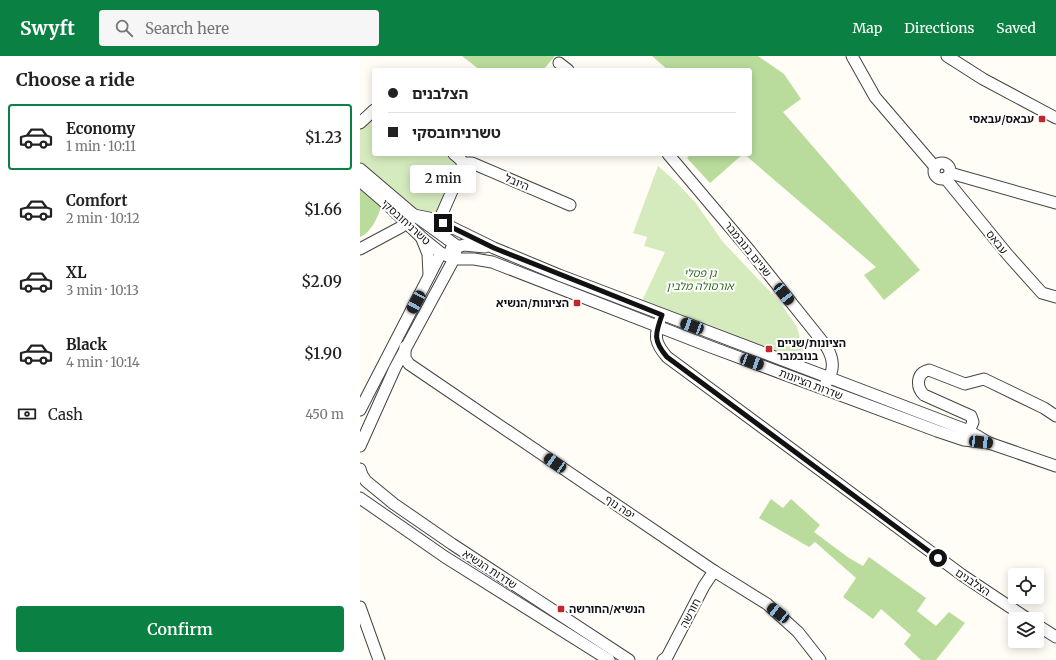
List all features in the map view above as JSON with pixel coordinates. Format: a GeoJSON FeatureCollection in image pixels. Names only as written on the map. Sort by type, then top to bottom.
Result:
{"type":"FeatureCollection","features":[{"type":"Feature","properties":{"kind":"street","name":"עבאס"},"geometry":{"type":"LineString","coordinates":[[852,56],[875,97],[935,167],[935,175],[940,178],[947,175],[1008,255],[1042,293],[1056,297]]}},
{"type":"Feature","properties":{"kind":"street"},"geometry":{"type":"LineString","coordinates":[[947,56],[983,79],[1056,118]]}},
{"type":"Feature","properties":{"kind":"street"},"geometry":{"type":"LineString","coordinates":[[559,63],[565,68]]}},
{"type":"Feature","properties":{"kind":"street"},"geometry":{"type":"LineString","coordinates":[[360,123],[372,112]]}},
{"type":"Feature","properties":{"kind":"street"},"geometry":{"type":"LineString","coordinates":[[443,223],[441,216],[463,168],[462,160],[457,156]]}},
{"type":"Feature","properties":{"kind":"street","name":"שניים בנובמבר"},"geometry":{"type":"LineString","coordinates":[[670,156],[750,251],[826,346],[826,376],[822,388]]}},
{"type":"Feature","properties":{"kind":"street","name":"היובל"},"geometry":{"type":"LineString","coordinates":[[463,163],[472,163],[570,205]]}},
{"type":"Feature","properties":{"kind":"street","name":"טשרניחובסקי"},"geometry":{"type":"LineString","coordinates":[[360,169],[414,215],[430,218],[443,223],[494,248]]}},
{"type":"Feature","properties":{"kind":"street"},"geometry":{"type":"LineString","coordinates":[[947,175],[1056,203]]}},
{"type":"Feature","properties":{"kind":"street","name":"טשרניחובסקי"},"geometry":{"type":"LineString","coordinates":[[360,182],[389,206],[420,237],[441,253],[454,259]]}},
{"type":"Feature","properties":{"kind":"street"},"geometry":{"type":"LineString","coordinates":[[386,236],[392,224],[389,206]]}},
{"type":"Feature","properties":{"kind":"street"},"geometry":{"type":"LineString","coordinates":[[360,249],[406,224],[414,215],[457,246]]}},
{"type":"Feature","properties":{"kind":"street"},"geometry":{"type":"LineString","coordinates":[[420,237],[428,254],[429,277]]}},
{"type":"Feature","properties":{"kind":"street"},"geometry":{"type":"LineString","coordinates":[[360,410],[441,253],[457,246],[471,245],[494,248]]}},
{"type":"Feature","properties":{"kind":"street"},"geometry":{"type":"LineString","coordinates":[[360,446],[405,348],[454,259],[457,246]]}},
{"type":"Feature","properties":{"kind":"street","name":"שדרות הציונות"},"geometry":{"type":"LineString","coordinates":[[494,248],[822,388],[964,440],[989,443]]}},
{"type":"Feature","properties":{"kind":"street","name":"שדרות הציונות"},"geometry":{"type":"LineString","coordinates":[[454,259],[474,259],[492,262],[826,376],[969,431],[989,443],[1056,466]]}},
{"type":"Feature","properties":{"kind":"street","name":"הצלבנים"},"geometry":{"type":"LineString","coordinates":[[660,320],[656,332],[656,341],[660,349],[667,357],[962,575],[1018,612]]}},
{"type":"Feature","properties":{"kind":"street"},"geometry":{"type":"LineString","coordinates":[[395,368],[401,364],[409,364],[406,358],[405,348]]}},
{"type":"Feature","properties":{"kind":"street","name":"יפה נוף"},"geometry":{"type":"LineString","coordinates":[[409,364],[714,571],[767,604],[798,632],[820,660]]}},
{"type":"Feature","properties":{"kind":"street"},"geometry":{"type":"LineString","coordinates":[[969,431],[973,422],[970,416],[924,395],[920,391],[918,381],[925,371],[929,370],[965,384],[984,379],[1044,408],[1056,416]]}},
{"type":"Feature","properties":{"kind":"street","name":"שדרות הנשיא"},"geometry":{"type":"LineString","coordinates":[[360,469],[362,475],[372,488],[394,504],[452,544],[629,660]]}},
{"type":"Feature","properties":{"kind":"street","name":"שדרות הנשיא"},"geometry":{"type":"LineString","coordinates":[[360,498],[445,557],[609,660]]}},
{"type":"Feature","properties":{"kind":"street","name":"חורשה"},"geometry":{"type":"LineString","coordinates":[[665,659],[704,586],[714,571]]}},
{"type":"Feature","properties":{"kind":"street"},"geometry":{"type":"LineString","coordinates":[[360,607],[379,660]]}},
{"type":"Feature","properties":{"kind":"street"},"geometry":{"type":"LineString","coordinates":[[1044,629],[1056,637]]}},
{"type":"Feature","properties":{"kind":"green space"},"geometry":{"type":"Polygon","coordinates":[[[462,56],[555,56],[545,68],[477,68],[462,56]]]}},
{"type":"Feature","properties":{"kind":"green space"},"geometry":{"type":"Polygon","coordinates":[[[652,56],[758,56],[784,74],[801,99],[783,112],[920,270],[884,300],[864,275],[876,267],[746,156],[752,156],[752,68],[666,68],[652,56]]]}},
{"type":"Feature","properties":{"kind":"green space"},"geometry":{"type":"Polygon","coordinates":[[[372,117],[372,156],[451,156],[460,165],[436,216],[413,209],[360,163],[360,127],[372,117]]]}},
{"type":"Feature","properties":{"kind":"green space"},"geometry":{"type":"Polygon","coordinates":[[[689,156],[741,156],[710,183],[687,158],[689,156]]]}},
{"type":"Feature","properties":{"kind":"green space","name":"גן פסלי אורסולה מלבין"},"geometry":{"type":"Polygon","coordinates":[[[658,166],[695,202],[723,242],[779,301],[797,327],[804,354],[802,363],[641,303],[665,252],[644,246],[647,237],[633,233],[658,166]]]}},
{"type":"Feature","properties":{"kind":"green space"},"geometry":{"type":"Polygon","coordinates":[[[360,188],[382,205],[371,228],[360,237],[360,188]]]}},
{"type":"Feature","properties":{"kind":"green space"},"geometry":{"type":"Polygon","coordinates":[[[771,499],[783,508],[791,499],[820,525],[814,532],[849,558],[863,566],[869,557],[926,598],[917,611],[936,626],[949,612],[965,623],[936,660],[921,660],[904,644],[911,635],[881,609],[873,619],[843,597],[856,578],[815,542],[809,547],[759,518],[771,499]]]}},
{"type":"Feature","properties":{"kind":"place","name":"עבאס/עבאסי"},"geometry":{"type":"Point","coordinates":[1042,119]}},
{"type":"Feature","properties":{"kind":"place","name":"הציונות/הנשיא"},"geometry":{"type":"Point","coordinates":[577,303]}},
{"type":"Feature","properties":{"kind":"place","name":"הציונות/שניים בנובמבר"},"geometry":{"type":"Point","coordinates":[769,349]}},
{"type":"Feature","properties":{"kind":"place","name":"הנשיא/החורשה"},"geometry":{"type":"Point","coordinates":[561,609]}},
{"type":"Feature","properties":{"kind":"route"},"geometry":{"type":"LineString","coordinates":[[443,223],[494,248],[662,315],[656,332],[656,341],[660,349],[667,357],[938,558]]}}]}
